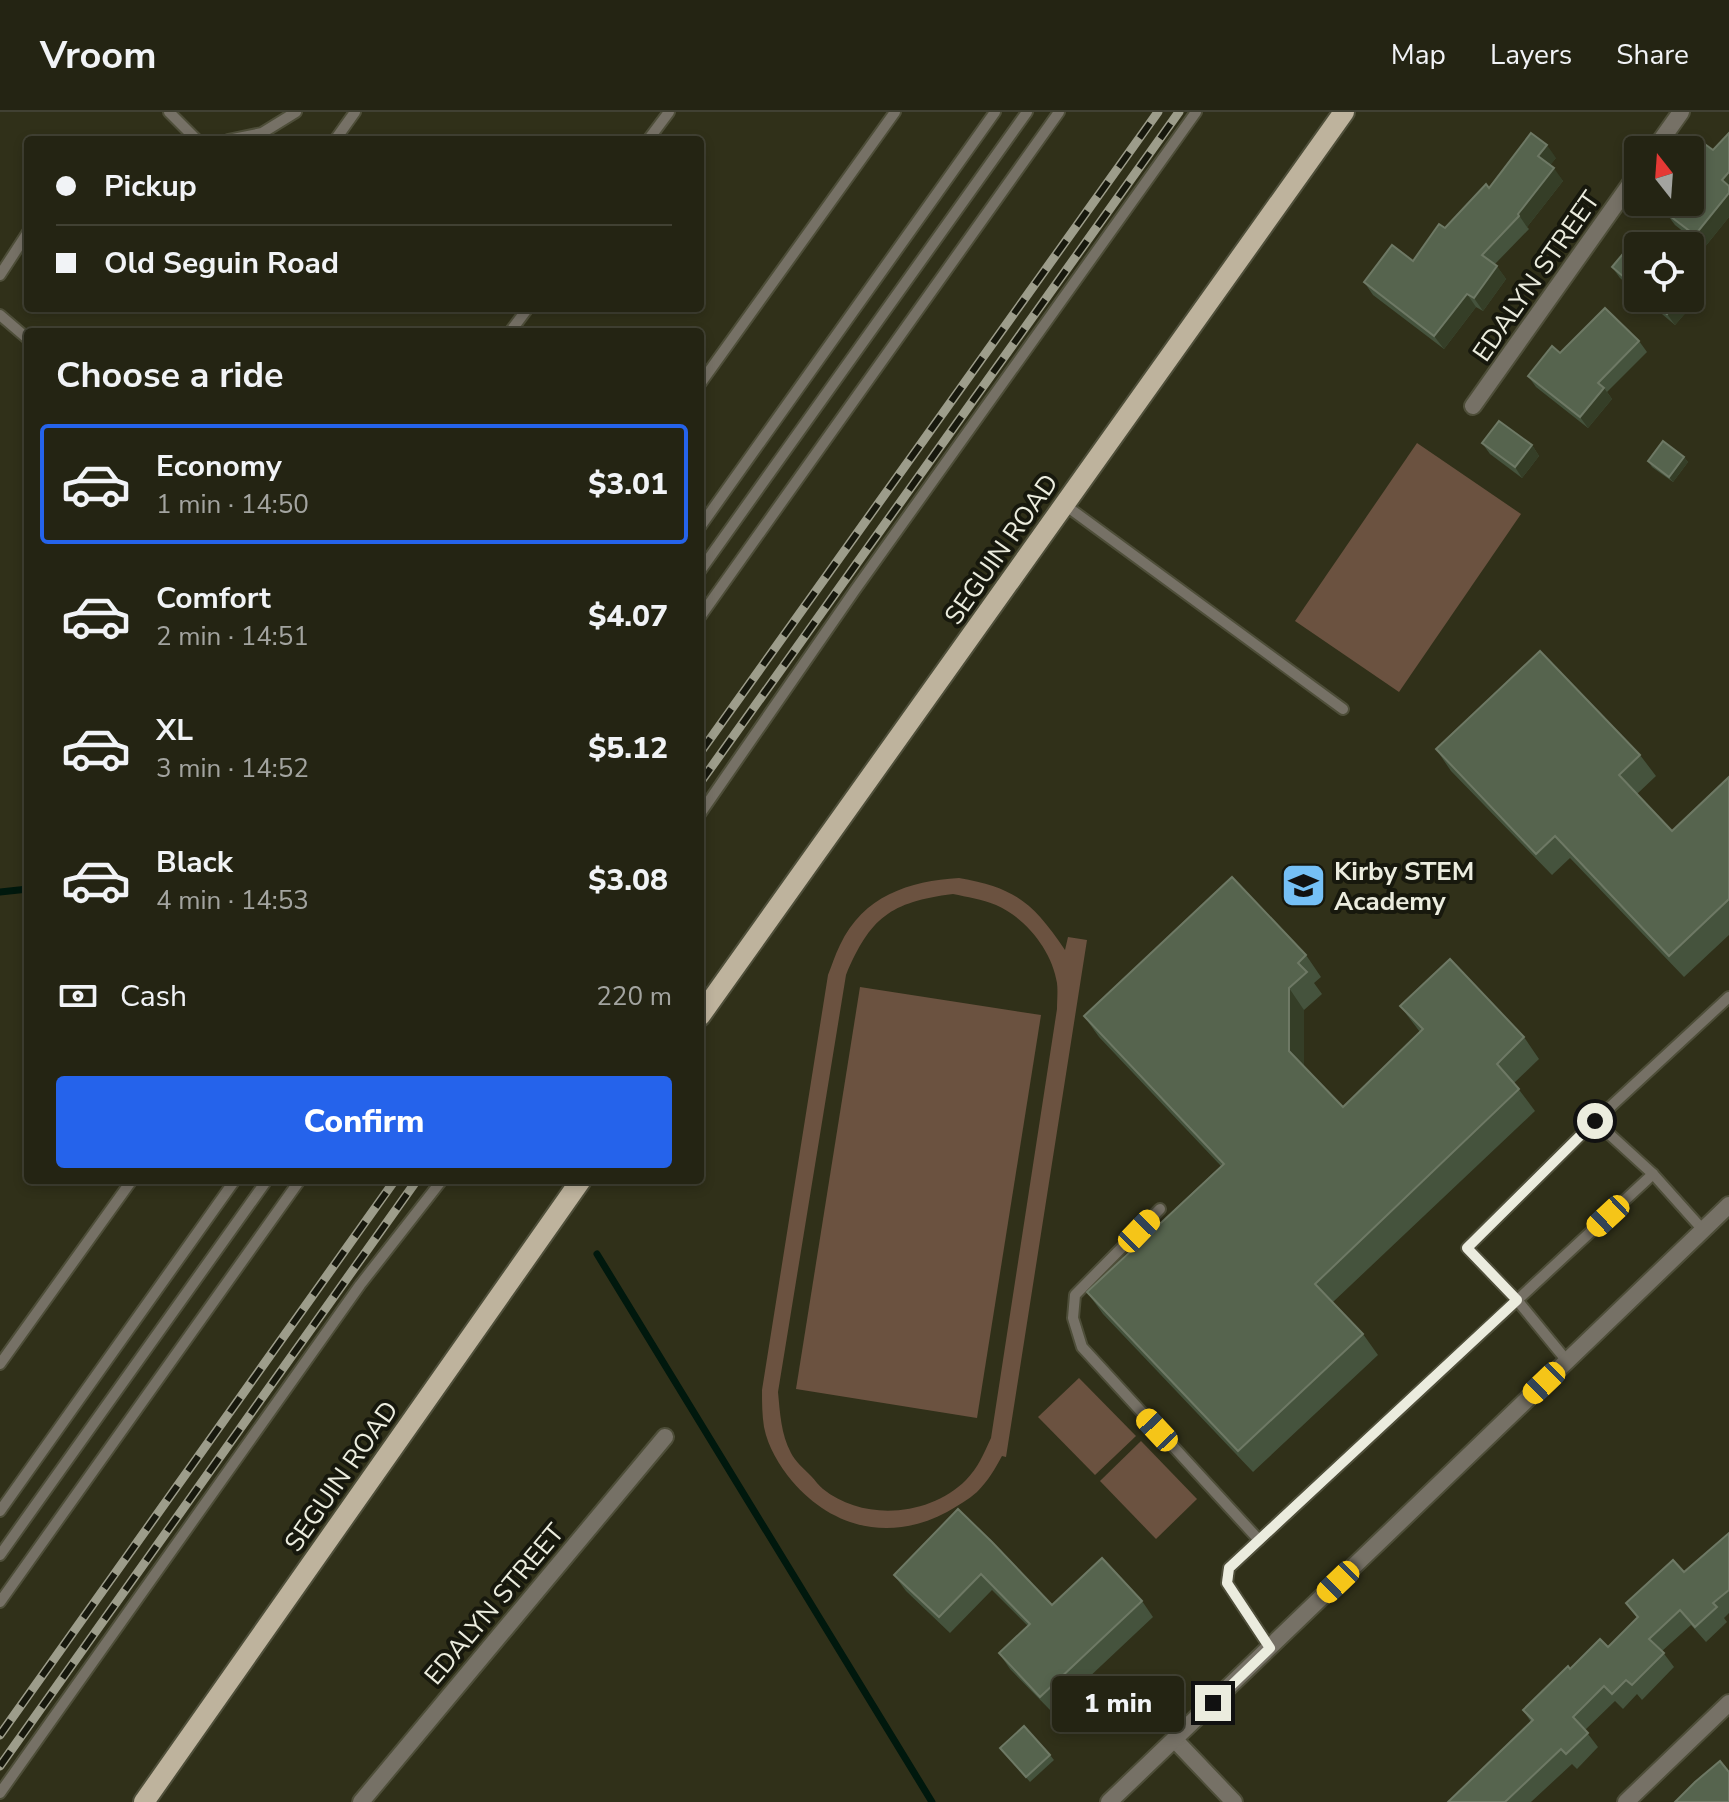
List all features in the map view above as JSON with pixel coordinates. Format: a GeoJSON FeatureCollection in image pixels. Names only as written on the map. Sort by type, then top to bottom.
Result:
{"type":"FeatureCollection","features":[{"type":"Feature","properties":{"kind":"main road","name":"SEGUIN ROAD"},"geometry":{"type":"LineString","coordinates":[[704,1010],[1344,112]]}},
{"type":"Feature","properties":{"kind":"main road","name":"SEGUIN ROAD"},"geometry":{"type":"LineString","coordinates":[[144,1802],[578,1184]]}},
{"type":"Feature","properties":{"kind":"street"},"geometry":{"type":"LineString","coordinates":[[1664,136],[1681,112]]}},
{"type":"Feature","properties":{"kind":"street","name":"EDALYN STREET"},"geometry":{"type":"LineString","coordinates":[[1473,406],[1624,193]]}},
{"type":"Feature","properties":{"kind":"street"},"geometry":{"type":"LineString","coordinates":[[1109,1802],[1729,1205]]}},
{"type":"Feature","properties":{"kind":"street","name":"EDALYN STREET"},"geometry":{"type":"LineString","coordinates":[[361,1802],[665,1437]]}},
{"type":"Feature","properties":{"kind":"street"},"geometry":{"type":"LineString","coordinates":[[1626,1802],[1729,1703]]}},
{"type":"Feature","properties":{"kind":"street"},"geometry":{"type":"LineString","coordinates":[[1175,1740],[1234,1802]]}},
{"type":"Feature","properties":{"kind":"lane"},"geometry":{"type":"LineString","coordinates":[[169,112],[193,136]]}},
{"type":"Feature","properties":{"kind":"lane"},"geometry":{"type":"LineString","coordinates":[[247,136],[262,133],[296,112]]}},
{"type":"Feature","properties":{"kind":"lane"},"geometry":{"type":"LineString","coordinates":[[338,136],[355,112]]}},
{"type":"Feature","properties":{"kind":"lane"},"geometry":{"type":"LineString","coordinates":[[651,136],[669,112]]}},
{"type":"Feature","properties":{"kind":"lane"},"geometry":{"type":"LineString","coordinates":[[704,378],[895,112]]}},
{"type":"Feature","properties":{"kind":"lane"},"geometry":{"type":"LineString","coordinates":[[704,521],[995,112]]}},
{"type":"Feature","properties":{"kind":"lane"},"geometry":{"type":"LineString","coordinates":[[704,565],[1027,112]]}},
{"type":"Feature","properties":{"kind":"lane"},"geometry":{"type":"LineString","coordinates":[[704,611],[1059,112]]}},
{"type":"Feature","properties":{"kind":"lane"},"geometry":{"type":"LineString","coordinates":[[704,808],[855,590],[1196,112]]}},
{"type":"Feature","properties":{"kind":"lane"},"geometry":{"type":"LineString","coordinates":[[0,275],[24,238]]}},
{"type":"Feature","properties":{"kind":"lane"},"geometry":{"type":"LineString","coordinates":[[0,315],[24,336]]}},
{"type":"Feature","properties":{"kind":"lane"},"geometry":{"type":"LineString","coordinates":[[1065,505],[1343,709]]}},
{"type":"Feature","properties":{"kind":"lane"},"geometry":{"type":"LineString","coordinates":[[1567,1361],[1517,1300],[1467,1248],[1595,1121],[1729,997]]}},
{"type":"Feature","properties":{"kind":"lane"},"geometry":{"type":"LineString","coordinates":[[1595,1121],[1653,1174],[1703,1230]]}},
{"type":"Feature","properties":{"kind":"lane"},"geometry":{"type":"LineString","coordinates":[[1270,1648],[1227,1583],[1229,1568],[1653,1174]]}},
{"type":"Feature","properties":{"kind":"lane"},"geometry":{"type":"LineString","coordinates":[[0,1364],[129,1184]]}},
{"type":"Feature","properties":{"kind":"lane"},"geometry":{"type":"LineString","coordinates":[[0,1511],[232,1184]]}},
{"type":"Feature","properties":{"kind":"lane"},"geometry":{"type":"LineString","coordinates":[[0,1555],[264,1184]]}},
{"type":"Feature","properties":{"kind":"lane"},"geometry":{"type":"LineString","coordinates":[[0,1602],[297,1184]]}},
{"type":"Feature","properties":{"kind":"lane"},"geometry":{"type":"LineString","coordinates":[[0,1793],[360,1285],[439,1184]]}},
{"type":"Feature","properties":{"kind":"lane"},"geometry":{"type":"LineString","coordinates":[[1160,1209],[1075,1295],[1073,1318],[1082,1347],[1259,1540]]}},
{"type":"Feature","properties":{"kind":"shaded area"},"geometry":{"type":"Polygon","coordinates":[[[1417,443],[1521,514],[1399,692],[1295,621],[1417,443]]]}},
{"type":"Feature","properties":{"kind":"shaded area"},"geometry":{"type":"Polygon","coordinates":[[[959,878],[1009,893],[1043,920],[1065,950],[1068,937],[1087,940],[1006,1457],[1002,1456],[977,1492],[947,1512],[905,1527],[864,1526],[826,1510],[808,1497],[783,1469],[766,1434],[762,1390],[828,975],[840,945],[861,914],[889,894],[959,878]],[[953,894],[913,902],[885,916],[864,939],[846,975],[778,1392],[785,1438],[797,1462],[822,1488],[839,1500],[877,1510],[916,1507],[951,1492],[974,1470],[991,1438],[1057,1009],[1057,986],[1050,959],[1027,927],[996,905],[953,894]]]}},
{"type":"Feature","properties":{"kind":"shaded area"},"geometry":{"type":"Polygon","coordinates":[[[860,987],[1041,1015],[977,1418],[796,1389],[860,987]]]}},
{"type":"Feature","properties":{"kind":"shaded area"},"geometry":{"type":"Polygon","coordinates":[[[1079,1378],[1136,1436],[1095,1475],[1038,1417],[1079,1378]]]}},
{"type":"Feature","properties":{"kind":"shaded area"},"geometry":{"type":"Polygon","coordinates":[[[1141,1441],[1197,1499],[1156,1539],[1100,1481],[1141,1441]]]}},
{"type":"Feature","properties":{"kind":"building"},"geometry":{"type":"Polygon","coordinates":[[[1531,133],[1547,145],[1538,156],[1554,168],[1519,216],[1482,255],[1497,266],[1474,298],[1467,294],[1434,336],[1364,282],[1392,245],[1413,261],[1439,224],[1445,228],[1486,184],[1489,188],[1531,133]]]}},
{"type":"Feature","properties":{"kind":"building"},"geometry":{"type":"Polygon","coordinates":[[[1729,133],[1729,172],[1722,180],[1729,186],[1729,193],[1697,232],[1691,232],[1670,216],[1704,216],[1704,143],[1713,150],[1729,133]]]}},
{"type":"Feature","properties":{"kind":"building"},"geometry":{"type":"Polygon","coordinates":[[[1624,253],[1624,277],[1612,267],[1624,253]]]}},
{"type":"Feature","properties":{"kind":"building"},"geometry":{"type":"Polygon","coordinates":[[[1605,308],[1639,341],[1598,383],[1604,388],[1580,417],[1528,376],[1552,346],[1560,353],[1605,308]]]}},
{"type":"Feature","properties":{"kind":"building"},"geometry":{"type":"Polygon","coordinates":[[[1499,421],[1532,445],[1515,467],[1482,443],[1499,421]]]}},
{"type":"Feature","properties":{"kind":"building"},"geometry":{"type":"Polygon","coordinates":[[[1663,441],[1684,457],[1669,477],[1648,461],[1663,441]]]}},
{"type":"Feature","properties":{"kind":"building"},"geometry":{"type":"Polygon","coordinates":[[[1540,651],[1640,755],[1619,775],[1672,831],[1729,777],[1729,899],[1669,956],[1555,836],[1536,854],[1436,749],[1540,651]]]}},
{"type":"Feature","properties":{"kind":"building"},"geometry":{"type":"Polygon","coordinates":[[[1232,877],[1306,955],[1298,963],[1307,972],[1289,988],[1289,1051],[1343,1107],[1423,1029],[1400,1006],[1450,959],[1524,1037],[1497,1064],[1519,1089],[1315,1284],[1363,1334],[1238,1451],[1087,1292],[1224,1164],[1084,1016],[1232,877]]]}},
{"type":"Feature","properties":{"kind":"building"},"geometry":{"type":"Polygon","coordinates":[[[958,1509],[1052,1605],[1102,1558],[1142,1601],[1040,1697],[999,1653],[1030,1624],[981,1574],[939,1617],[894,1575],[958,1509]]]}},
{"type":"Feature","properties":{"kind":"building"},"geometry":{"type":"Polygon","coordinates":[[[1729,1533],[1729,1590],[1713,1603],[1717,1607],[1695,1627],[1680,1610],[1649,1639],[1664,1653],[1632,1685],[1626,1680],[1612,1694],[1604,1686],[1573,1717],[1588,1733],[1566,1754],[1561,1749],[1505,1802],[1448,1802],[1533,1720],[1523,1710],[1568,1666],[1570,1669],[1600,1639],[1608,1647],[1638,1617],[1626,1603],[1673,1560],[1684,1572],[1729,1533]]]}},
{"type":"Feature","properties":{"kind":"building"},"geometry":{"type":"Polygon","coordinates":[[[1024,1726],[1050,1755],[1026,1777],[1000,1748],[1024,1726]]]}},
{"type":"Feature","properties":{"kind":"building"},"geometry":{"type":"Polygon","coordinates":[[[1720,1761],[1729,1772],[1729,1802],[1675,1802],[1695,1782],[1720,1761]]]}},
{"type":"Feature","properties":{"kind":"waterway"},"geometry":{"type":"LineString","coordinates":[[0,892],[24,889]]}},
{"type":"Feature","properties":{"kind":"waterway"},"geometry":{"type":"LineString","coordinates":[[597,1254],[932,1802]]}},
{"type":"Feature","properties":{"kind":"railway"},"geometry":{"type":"LineString","coordinates":[[704,747],[1158,112]]}},
{"type":"Feature","properties":{"kind":"railway"},"geometry":{"type":"LineString","coordinates":[[704,777],[1179,112]]}},
{"type":"Feature","properties":{"kind":"railway"},"geometry":{"type":"LineString","coordinates":[[0,1735],[392,1184]]}},
{"type":"Feature","properties":{"kind":"railway"},"geometry":{"type":"LineString","coordinates":[[0,1766],[414,1184]]}},
{"type":"Feature","properties":{"kind":"place","name":"Kirby STEM Academy"},"geometry":{"type":"Point","coordinates":[1303,886]}},
{"type":"Feature","properties":{"kind":"route"},"geometry":{"type":"LineString","coordinates":[[1213,1703],[1270,1648],[1227,1583],[1229,1568],[1517,1300],[1467,1248],[1595,1121]]}}]}
